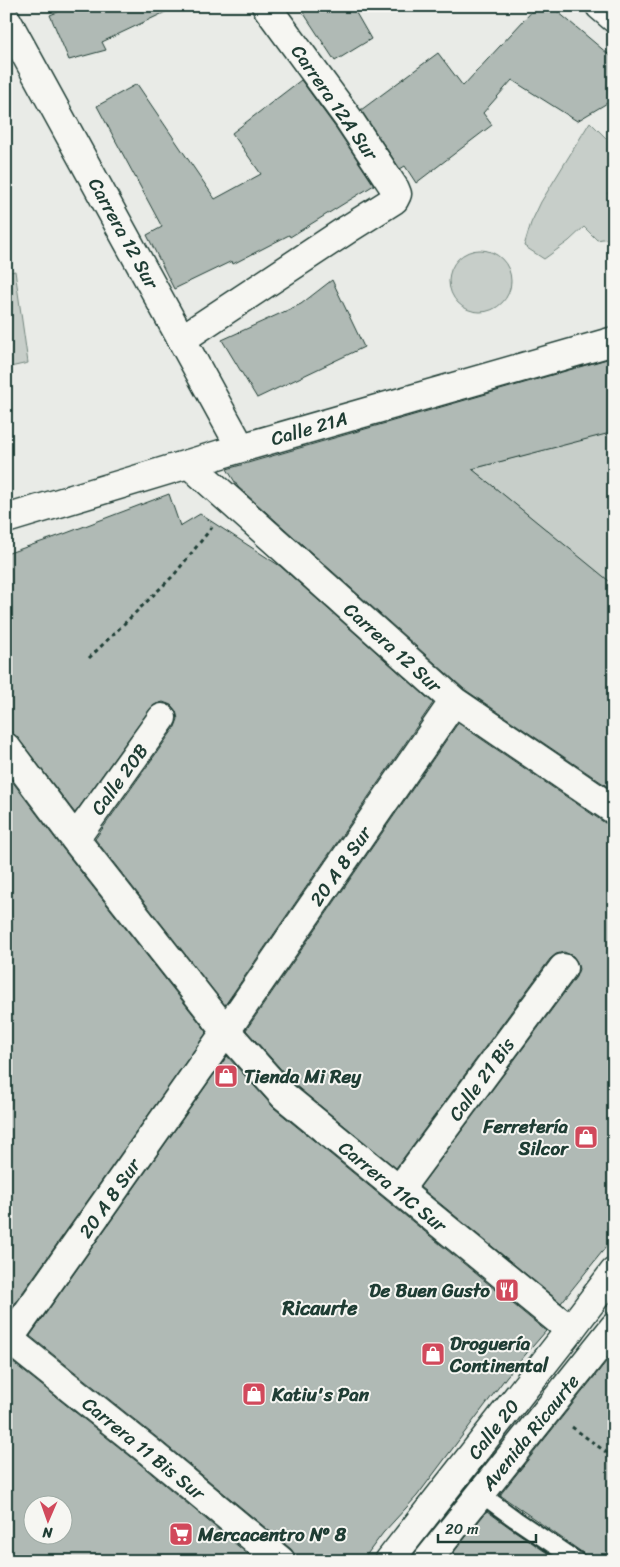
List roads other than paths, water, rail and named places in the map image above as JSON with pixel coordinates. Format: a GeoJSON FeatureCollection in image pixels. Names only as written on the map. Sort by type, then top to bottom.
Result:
{"type":"FeatureCollection","features":[{"type":"Feature","properties":{"kind":"street","name":"Carrera 12A Sur"},"geometry":{"type":"LineString","coordinates":[[182,339],[394,200],[397,194],[348,118],[266,6]]}},
{"type":"Feature","properties":{"kind":"street"},"geometry":{"type":"LineString","coordinates":[[600,6],[614,18]]}},
{"type":"Feature","properties":{"kind":"street","name":"Carrera 12 Sur"},"geometry":{"type":"LineString","coordinates":[[6,19],[241,448]]}},
{"type":"Feature","properties":{"kind":"street","name":"Calle 21A"},"geometry":{"type":"LineString","coordinates":[[6,519],[241,448],[614,341]]}},
{"type":"Feature","properties":{"kind":"street","name":"Carrera 12 Sur"},"geometry":{"type":"LineString","coordinates":[[188,464],[454,701],[614,810]]}},
{"type":"Feature","properties":{"kind":"street","name":"20 A 8 Sur"},"geometry":{"type":"LineString","coordinates":[[8,1338],[226,1032],[454,701]]}},
{"type":"Feature","properties":{"kind":"street","name":"Calle 20B"},"geometry":{"type":"LineString","coordinates":[[75,840],[162,718]]}},
{"type":"Feature","properties":{"kind":"street"},"geometry":{"type":"LineString","coordinates":[[6,747],[75,840],[226,1032]]}},
{"type":"Feature","properties":{"kind":"street","name":"Calle 21 Bis"},"geometry":{"type":"LineString","coordinates":[[398,1190],[563,968]]}},
{"type":"Feature","properties":{"kind":"street","name":"Carrera 11C Sur"},"geometry":{"type":"LineString","coordinates":[[226,1032],[284,1096],[570,1330]]}},
{"type":"Feature","properties":{"kind":"street","name":"Calle 20"},"geometry":{"type":"LineString","coordinates":[[389,1561],[614,1272]]}},
{"type":"Feature","properties":{"kind":"street","name":"Avenida Ricaurte"},"geometry":{"type":"LineString","coordinates":[[427,1561],[614,1327]]}},
{"type":"Feature","properties":{"kind":"street","name":"Carrera 11 Bis Sur"},"geometry":{"type":"LineString","coordinates":[[8,1338],[150,1452],[281,1561]]}},
{"type":"Feature","properties":{"kind":"lane"},"geometry":{"type":"LineString","coordinates":[[481,1494],[577,1561]]}},
{"type":"Feature","properties":{"kind":"place","name":"Tienda Mi Rey"},"geometry":{"type":"Point","coordinates":[226,1076]}},
{"type":"Feature","properties":{"kind":"place","name":"Ferretería Silcor"},"geometry":{"type":"Point","coordinates":[586,1137]}},
{"type":"Feature","properties":{"kind":"place","name":"De Buen Gusto"},"geometry":{"type":"Point","coordinates":[507,1290]}},
{"type":"Feature","properties":{"kind":"place","name":"Droguería Continental"},"geometry":{"type":"Point","coordinates":[433,1354]}},
{"type":"Feature","properties":{"kind":"place","name":"Katiu's Pan"},"geometry":{"type":"Point","coordinates":[254,1394]}},
{"type":"Feature","properties":{"kind":"place","name":"Mercacentro Nº 8"},"geometry":{"type":"Point","coordinates":[181,1534]}},
{"type":"Feature","properties":{"kind":"district","name":"Ricaurte"},"geometry":{"type":"Point","coordinates":[320,1308]}}]}
